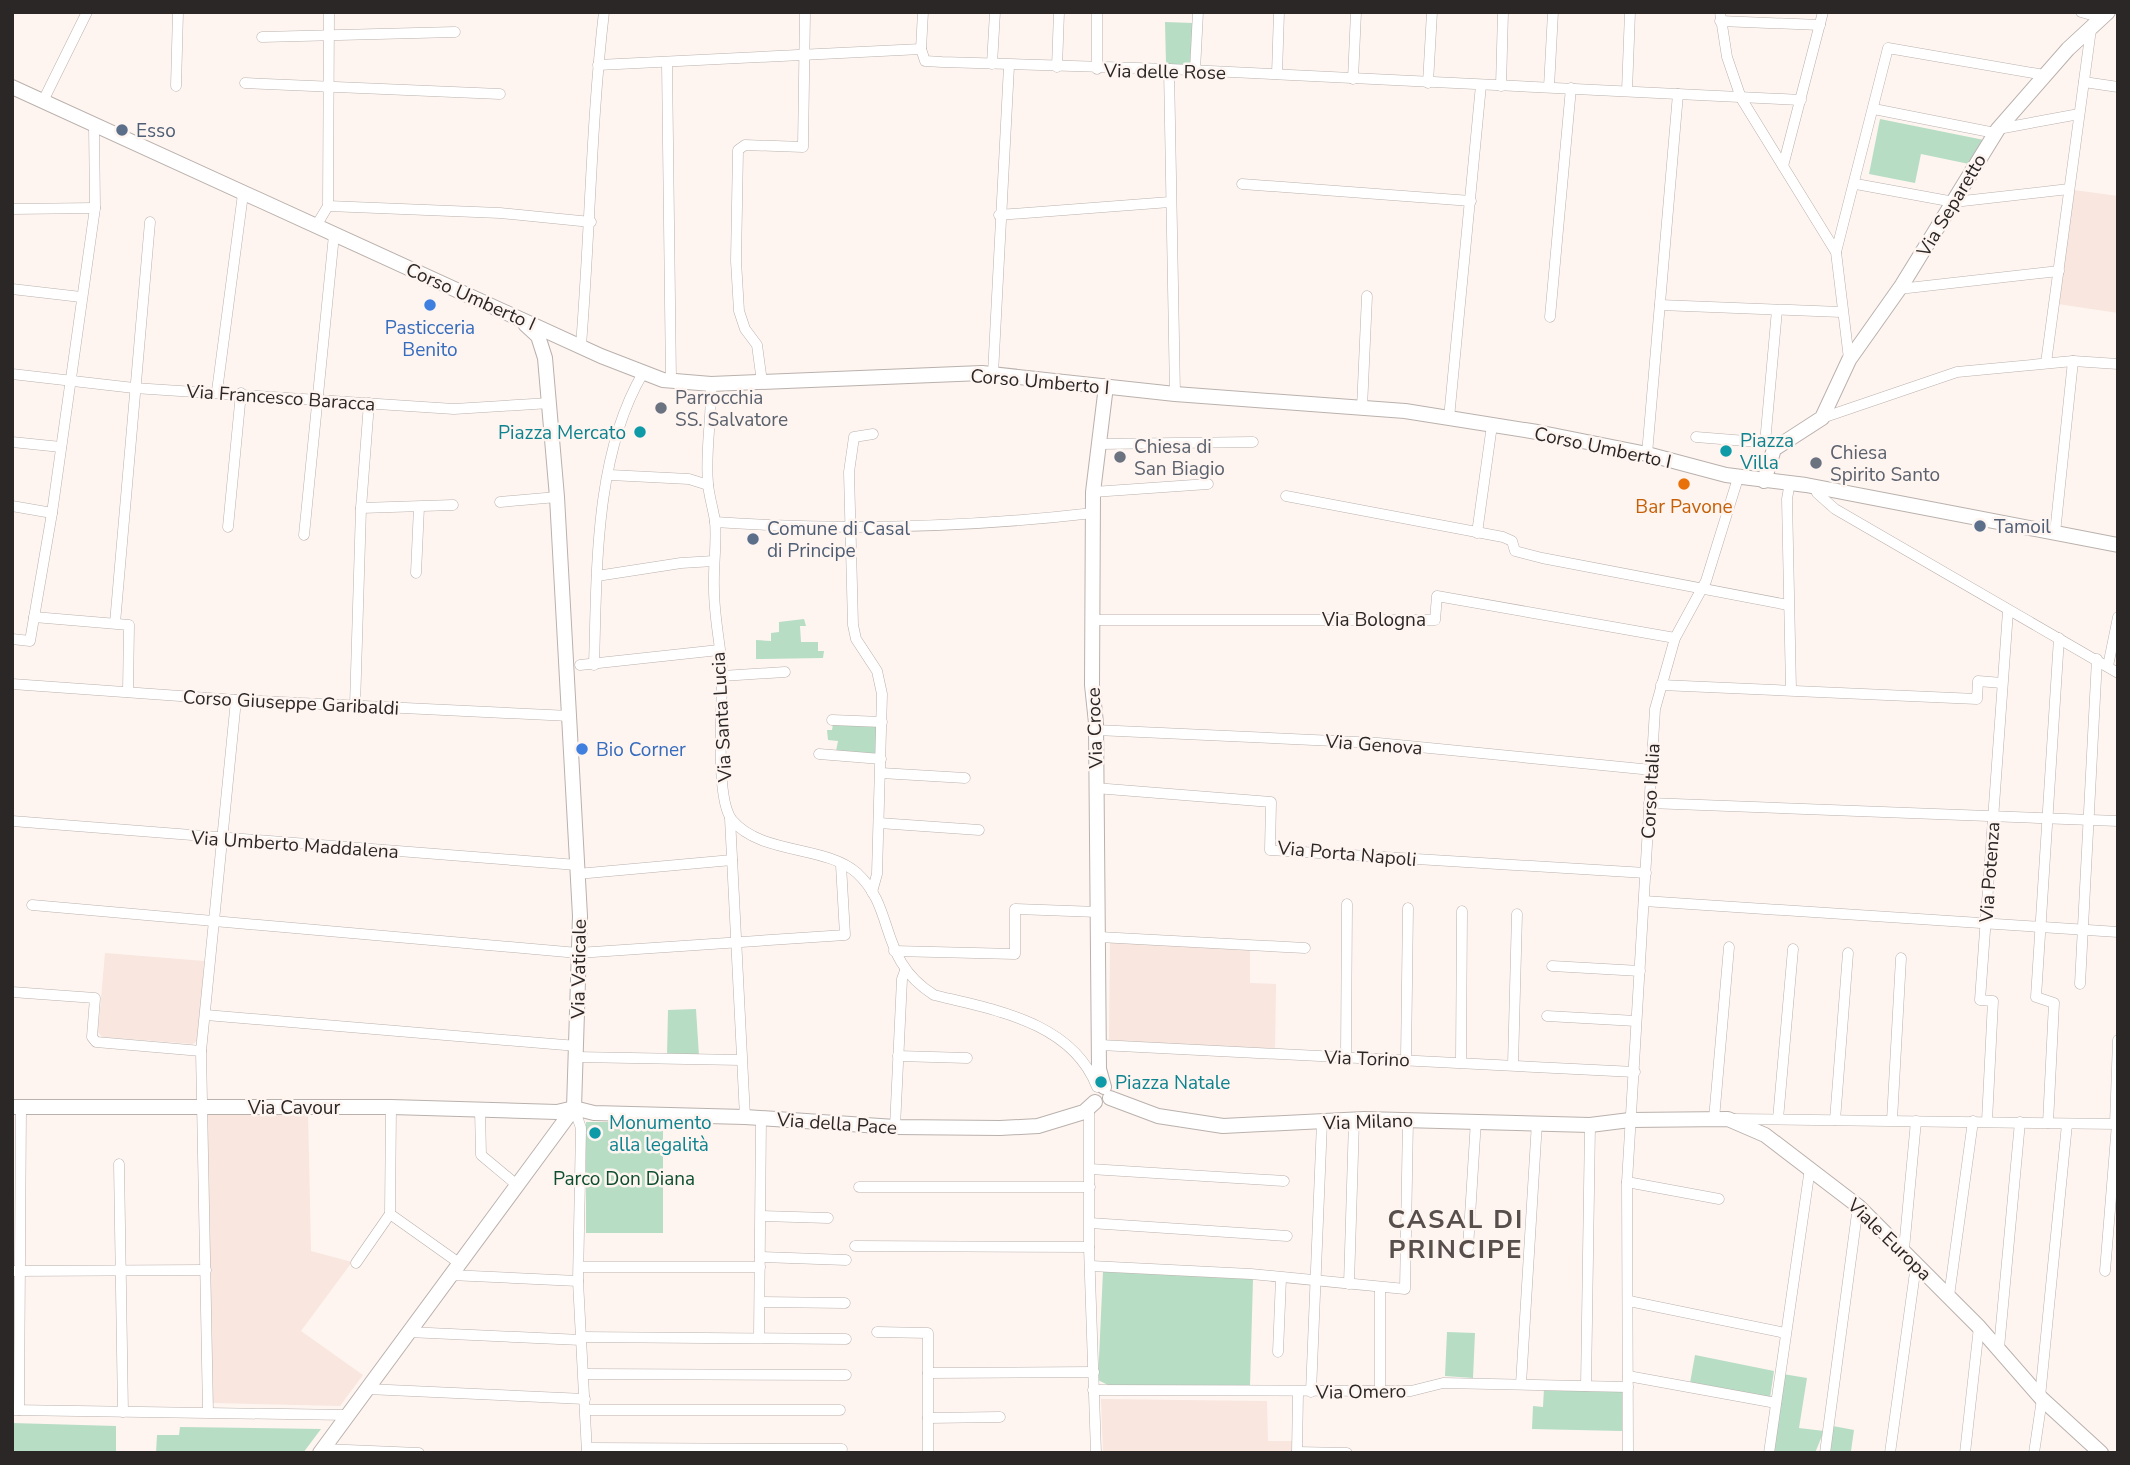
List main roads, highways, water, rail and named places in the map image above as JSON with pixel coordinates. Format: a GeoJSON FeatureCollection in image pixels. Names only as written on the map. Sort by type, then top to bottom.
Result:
{"type":"FeatureCollection","features":[{"type":"Feature","properties":{"kind":"place","name":"Esso"},"geometry":{"type":"Point","coordinates":[122,130]}},
{"type":"Feature","properties":{"kind":"place","name":"Pasticceria Benito"},"geometry":{"type":"Point","coordinates":[430,305]}},
{"type":"Feature","properties":{"kind":"place","name":"Parrocchia SS. Salvatore"},"geometry":{"type":"Point","coordinates":[661,408]}},
{"type":"Feature","properties":{"kind":"place","name":"Piazza Mercato"},"geometry":{"type":"Point","coordinates":[640,432]}},
{"type":"Feature","properties":{"kind":"place","name":"Piazza Villa"},"geometry":{"type":"Point","coordinates":[1726,451]}},
{"type":"Feature","properties":{"kind":"place","name":"Chiesa di San Biagio"},"geometry":{"type":"Point","coordinates":[1120,457]}},
{"type":"Feature","properties":{"kind":"place","name":"Chiesa Spirito Santo"},"geometry":{"type":"Point","coordinates":[1816,463]}},
{"type":"Feature","properties":{"kind":"place","name":"Bar Pavone"},"geometry":{"type":"Point","coordinates":[1684,484]}},
{"type":"Feature","properties":{"kind":"place","name":"Tamoil"},"geometry":{"type":"Point","coordinates":[1980,526]}},
{"type":"Feature","properties":{"kind":"place","name":"Comune di Casal di Principe"},"geometry":{"type":"Point","coordinates":[753,539]}},
{"type":"Feature","properties":{"kind":"place","name":"Bio Corner"},"geometry":{"type":"Point","coordinates":[582,749]}},
{"type":"Feature","properties":{"kind":"place","name":"Piazza Natale"},"geometry":{"type":"Point","coordinates":[1101,1082]}},
{"type":"Feature","properties":{"kind":"place","name":"Monumento alla legalità"},"geometry":{"type":"Point","coordinates":[595,1133]}},
{"type":"Feature","properties":{"kind":"district","name":"CASAL DI PRINCIPE"},"geometry":{"type":"Point","coordinates":[1456,1234]}},
{"type":"Feature","properties":{"kind":"park label","name":"Parco Don Diana"},"geometry":{"type":"Point","coordinates":[624,1178]}}]}
